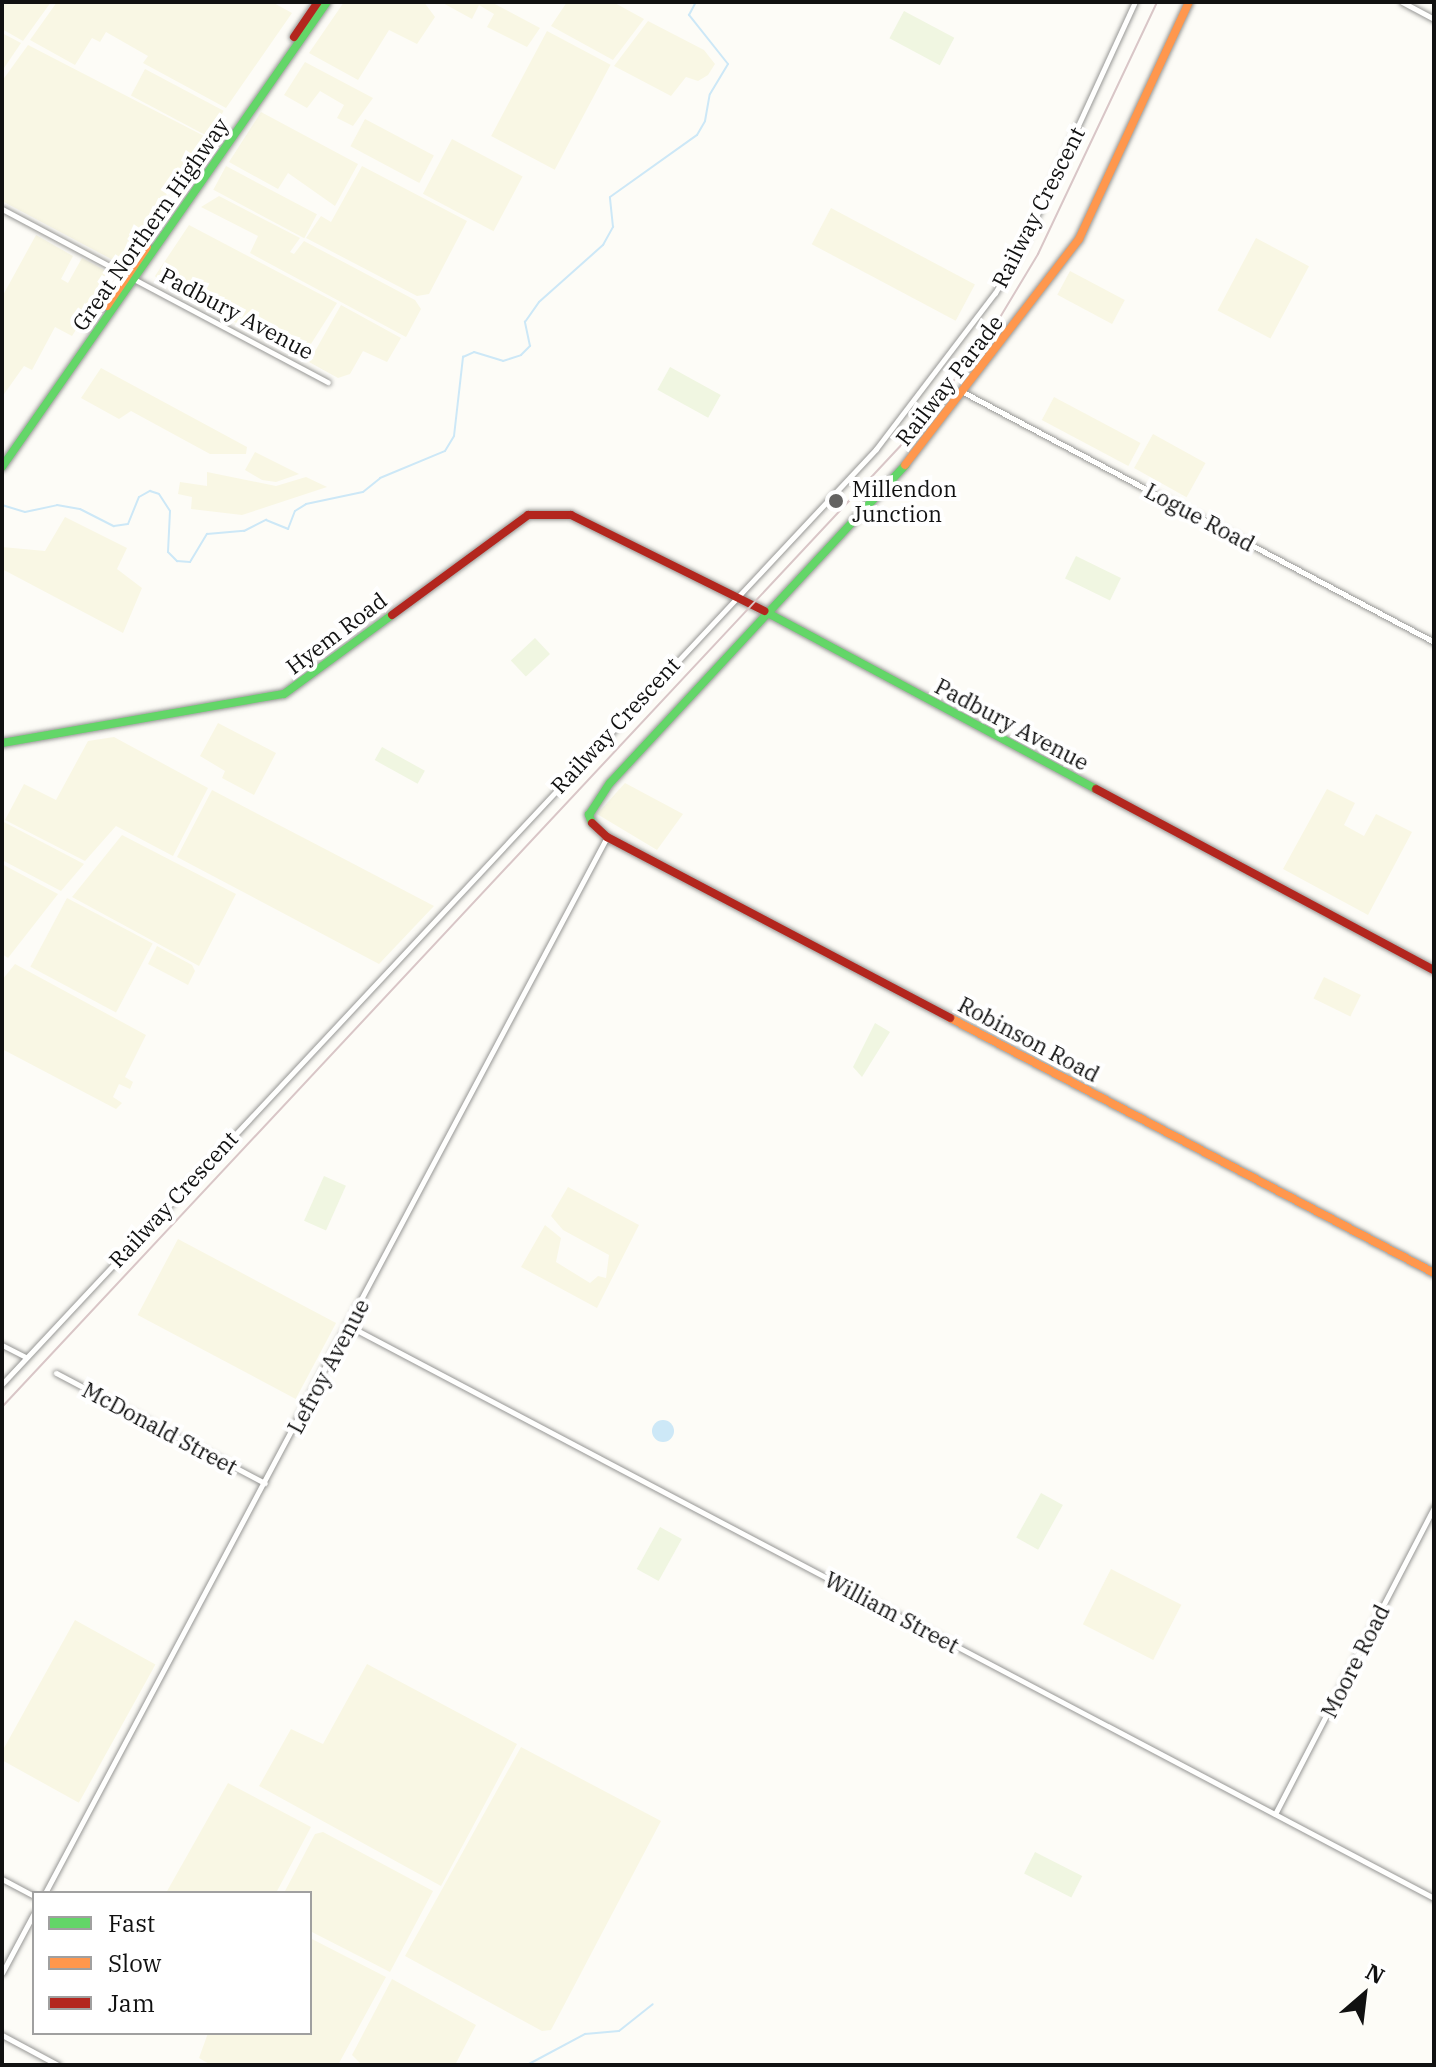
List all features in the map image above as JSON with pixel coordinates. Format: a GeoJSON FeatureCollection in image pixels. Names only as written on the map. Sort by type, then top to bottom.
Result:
{"type":"FeatureCollection","features":[{"type":"Feature","properties":{"kind":"main road","name":"Great Northern Highway"},"geometry":{"type":"LineString","coordinates":[[2,467],[318,2]]}},
{"type":"Feature","properties":{"kind":"main road","name":"Great Northern Highway"},"geometry":{"type":"LineString","coordinates":[[2,457],[327,2]]}},
{"type":"Feature","properties":{"kind":"main road","name":"Railway Parade"},"geometry":{"type":"LineString","coordinates":[[607,837],[595,830],[589,815],[594,803],[766,613],[892,480],[965,393],[1079,239],[1189,2]]}},
{"type":"Feature","properties":{"kind":"main road","name":"Hyem Road"},"geometry":{"type":"LineString","coordinates":[[2,743],[284,694],[528,515],[571,515]]}},
{"type":"Feature","properties":{"kind":"main road","name":"Padbury Avenue"},"geometry":{"type":"LineString","coordinates":[[571,515],[736,596],[1434,970]]}},
{"type":"Feature","properties":{"kind":"main road","name":"Robinson Road"},"geometry":{"type":"LineString","coordinates":[[607,837],[1434,1273]]}},
{"type":"Feature","properties":{"kind":"street","name":"Railway Crescent"},"geometry":{"type":"LineString","coordinates":[[2,1384],[876,449],[965,338],[1024,243],[1135,2]]}},
{"type":"Feature","properties":{"kind":"street"},"geometry":{"type":"LineString","coordinates":[[1402,2],[1434,19]]}},
{"type":"Feature","properties":{"kind":"street","name":"Padbury Avenue"},"geometry":{"type":"LineString","coordinates":[[2,209],[328,382]]}},
{"type":"Feature","properties":{"kind":"street","name":"Logue Road"},"geometry":{"type":"LineString","coordinates":[[965,393],[1434,642]]}},
{"type":"Feature","properties":{"kind":"street","name":"Lefroy Avenue"},"geometry":{"type":"LineString","coordinates":[[46,1891],[607,837]]}},
{"type":"Feature","properties":{"kind":"street","name":"William Street"},"geometry":{"type":"LineString","coordinates":[[349,1326],[1434,1898]]}},
{"type":"Feature","properties":{"kind":"street"},"geometry":{"type":"LineString","coordinates":[[2,1345],[26,1357]]}},
{"type":"Feature","properties":{"kind":"street","name":"McDonald Street"},"geometry":{"type":"LineString","coordinates":[[56,1373],[265,1483]]}},
{"type":"Feature","properties":{"kind":"street","name":"Moore Road"},"geometry":{"type":"LineString","coordinates":[[1275,1814],[1434,1507]]}},
{"type":"Feature","properties":{"kind":"street"},"geometry":{"type":"LineString","coordinates":[[2,1879],[32,1895]]}},
{"type":"Feature","properties":{"kind":"street"},"geometry":{"type":"LineString","coordinates":[[2,1973],[32,1917]]}},
{"type":"Feature","properties":{"kind":"street"},"geometry":{"type":"LineString","coordinates":[[2,2035],[58,2065]]}},
{"type":"Feature","properties":{"kind":"shaded area"},"geometry":{"type":"Polygon","coordinates":[[[2,2],[51,2],[23,41],[2,29],[2,2]]]}},
{"type":"Feature","properties":{"kind":"shaded area"},"geometry":{"type":"Polygon","coordinates":[[[57,2],[272,2],[292,13],[226,108],[143,63],[148,56],[106,32],[100,42],[92,38],[75,65],[30,40],[57,2]]]}},
{"type":"Feature","properties":{"kind":"shaded area"},"geometry":{"type":"Polygon","coordinates":[[[344,2],[424,2],[435,17],[417,44],[389,30],[358,80],[309,53],[344,2]]]}},
{"type":"Feature","properties":{"kind":"shaded area"},"geometry":{"type":"Polygon","coordinates":[[[441,2],[491,2],[540,28],[527,47],[487,27],[494,14],[479,5],[472,19],[441,2]]]}},
{"type":"Feature","properties":{"kind":"shaded area"},"geometry":{"type":"Polygon","coordinates":[[[567,2],[613,2],[644,19],[613,60],[551,26],[567,2]]]}},
{"type":"Feature","properties":{"kind":"shaded area"},"geometry":{"type":"Polygon","coordinates":[[[648,21],[704,50],[715,64],[708,75],[698,81],[686,77],[671,96],[614,66],[648,21]]]}},
{"type":"Feature","properties":{"kind":"shaded area"},"geometry":{"type":"Polygon","coordinates":[[[547,31],[611,65],[555,170],[491,136],[547,31]]]}},
{"type":"Feature","properties":{"kind":"shaded area"},"geometry":{"type":"Polygon","coordinates":[[[2,33],[21,43],[2,71],[2,33]]]}},
{"type":"Feature","properties":{"kind":"shaded area"},"geometry":{"type":"Polygon","coordinates":[[[28,45],[206,137],[127,252],[113,260],[2,201],[2,81],[28,45]]]}},
{"type":"Feature","properties":{"kind":"shaded area"},"geometry":{"type":"Polygon","coordinates":[[[305,62],[373,98],[353,126],[337,118],[344,105],[320,91],[307,108],[284,95],[305,62]]]}},
{"type":"Feature","properties":{"kind":"shaded area"},"geometry":{"type":"Polygon","coordinates":[[[145,69],[224,111],[209,137],[131,95],[145,69]]]}},
{"type":"Feature","properties":{"kind":"shaded area"},"geometry":{"type":"Polygon","coordinates":[[[261,112],[358,164],[335,206],[288,173],[278,189],[229,162],[261,112]]]}},
{"type":"Feature","properties":{"kind":"shaded area"},"geometry":{"type":"Polygon","coordinates":[[[365,119],[434,156],[419,183],[350,146],[365,119]]]}},
{"type":"Feature","properties":{"kind":"shaded area"},"geometry":{"type":"Polygon","coordinates":[[[452,139],[523,177],[494,231],[423,194],[452,139]]]}},
{"type":"Feature","properties":{"kind":"shaded area"},"geometry":{"type":"Polygon","coordinates":[[[226,166],[317,214],[304,238],[213,190],[226,166]]]}},
{"type":"Feature","properties":{"kind":"shaded area"},"geometry":{"type":"Polygon","coordinates":[[[362,166],[467,221],[429,294],[417,296],[306,238],[321,216],[331,222],[362,166]]]}},
{"type":"Feature","properties":{"kind":"shaded area"},"geometry":{"type":"Polygon","coordinates":[[[219,196],[300,238],[290,252],[294,254],[304,241],[415,300],[421,309],[406,337],[250,253],[258,236],[201,207],[219,196]]]}},
{"type":"Feature","properties":{"kind":"shaded area"},"geometry":{"type":"Polygon","coordinates":[[[831,208],[975,285],[956,321],[812,244],[831,208]]]}},
{"type":"Feature","properties":{"kind":"shaded area"},"geometry":{"type":"Polygon","coordinates":[[[189,225],[337,303],[302,358],[159,282],[155,276],[189,225]]]}},
{"type":"Feature","properties":{"kind":"shaded area"},"geometry":{"type":"Polygon","coordinates":[[[36,235],[73,256],[61,279],[68,283],[82,258],[106,271],[106,283],[72,336],[55,327],[32,370],[24,366],[2,397],[2,297],[36,235]]]}},
{"type":"Feature","properties":{"kind":"shaded area"},"geometry":{"type":"Polygon","coordinates":[[[1256,238],[1309,266],[1270,339],[1218,310],[1256,238]]]}},
{"type":"Feature","properties":{"kind":"shaded area"},"geometry":{"type":"Polygon","coordinates":[[[1070,271],[1125,300],[1112,324],[1057,295],[1070,271]]]}},
{"type":"Feature","properties":{"kind":"shaded area"},"geometry":{"type":"Polygon","coordinates":[[[341,305],[401,338],[387,362],[363,351],[350,374],[338,378],[309,362],[341,305]]]}},
{"type":"Feature","properties":{"kind":"shaded area"},"geometry":{"type":"Polygon","coordinates":[[[101,368],[247,447],[246,454],[210,454],[131,411],[119,419],[81,398],[101,368]]]}},
{"type":"Feature","properties":{"kind":"shaded area"},"geometry":{"type":"Polygon","coordinates":[[[1054,397],[1141,443],[1128,466],[1042,420],[1054,397]]]}},
{"type":"Feature","properties":{"kind":"shaded area"},"geometry":{"type":"Polygon","coordinates":[[[1153,434],[1205,463],[1187,497],[1134,468],[1153,434]]]}},
{"type":"Feature","properties":{"kind":"shaded area"},"geometry":{"type":"Polygon","coordinates":[[[255,452],[299,474],[276,482],[262,480],[245,470],[255,452]]]}},
{"type":"Feature","properties":{"kind":"shaded area"},"geometry":{"type":"Polygon","coordinates":[[[207,472],[276,486],[306,477],[327,487],[242,515],[191,509],[192,497],[178,494],[180,482],[207,486],[207,472]]]}},
{"type":"Feature","properties":{"kind":"shaded area"},"geometry":{"type":"Polygon","coordinates":[[[65,517],[127,548],[117,569],[142,588],[123,633],[2,569],[2,547],[45,551],[65,517]]]}},
{"type":"Feature","properties":{"kind":"shaded area"},"geometry":{"type":"Polygon","coordinates":[[[218,723],[276,753],[254,795],[222,778],[225,771],[200,756],[218,723]]]}},
{"type":"Feature","properties":{"kind":"shaded area"},"geometry":{"type":"Polygon","coordinates":[[[114,737],[208,788],[173,856],[116,826],[85,861],[5,820],[24,784],[56,800],[88,741],[114,737]]]}},
{"type":"Feature","properties":{"kind":"shaded area"},"geometry":{"type":"Polygon","coordinates":[[[625,783],[683,814],[657,850],[597,814],[625,783]]]}},
{"type":"Feature","properties":{"kind":"shaded area"},"geometry":{"type":"Polygon","coordinates":[[[1327,789],[1355,803],[1344,825],[1364,836],[1376,814],[1412,832],[1368,915],[1283,869],[1327,789]]]}},
{"type":"Feature","properties":{"kind":"shaded area"},"geometry":{"type":"Polygon","coordinates":[[[212,790],[434,906],[379,964],[177,857],[212,790]]]}},
{"type":"Feature","properties":{"kind":"shaded area"},"geometry":{"type":"Polygon","coordinates":[[[2,821],[84,864],[61,891],[2,860],[2,821]]]}},
{"type":"Feature","properties":{"kind":"shaded area"},"geometry":{"type":"Polygon","coordinates":[[[122,835],[236,894],[199,966],[72,897],[122,835]]]}},
{"type":"Feature","properties":{"kind":"shaded area"},"geometry":{"type":"Polygon","coordinates":[[[2,864],[58,894],[8,958],[2,954],[2,864]]]}},
{"type":"Feature","properties":{"kind":"shaded area"},"geometry":{"type":"Polygon","coordinates":[[[67,898],[153,944],[116,1012],[30,967],[67,898]]]}},
{"type":"Feature","properties":{"kind":"shaded area"},"geometry":{"type":"Polygon","coordinates":[[[157,946],[192,965],[195,971],[188,985],[148,964],[157,946]]]}},
{"type":"Feature","properties":{"kind":"shaded area"},"geometry":{"type":"Polygon","coordinates":[[[15,964],[146,1035],[125,1077],[133,1082],[130,1089],[119,1084],[113,1097],[122,1103],[116,1109],[2,1049],[2,980],[15,964]]]}},
{"type":"Feature","properties":{"kind":"shaded area"},"geometry":{"type":"Polygon","coordinates":[[[1324,977],[1361,995],[1350,1017],[1313,999],[1324,977]]]}},
{"type":"Feature","properties":{"kind":"shaded area"},"geometry":{"type":"Polygon","coordinates":[[[568,1187],[639,1225],[597,1308],[521,1267],[545,1225],[561,1238],[556,1262],[590,1283],[598,1276],[606,1278],[609,1255],[563,1230],[551,1216],[568,1187]]]}},
{"type":"Feature","properties":{"kind":"shaded area"},"geometry":{"type":"Polygon","coordinates":[[[178,1239],[336,1323],[296,1399],[138,1315],[178,1239]]]}},
{"type":"Feature","properties":{"kind":"shaded area"},"geometry":{"type":"Polygon","coordinates":[[[1111,1569],[1181,1605],[1153,1660],[1083,1624],[1111,1569]]]}},
{"type":"Feature","properties":{"kind":"shaded area"},"geometry":{"type":"Polygon","coordinates":[[[75,1620],[155,1665],[79,1803],[2,1760],[2,1752],[75,1620]]]}},
{"type":"Feature","properties":{"kind":"shaded area"},"geometry":{"type":"Polygon","coordinates":[[[367,1664],[517,1744],[441,1886],[259,1786],[291,1729],[323,1744],[367,1664]]]}},
{"type":"Feature","properties":{"kind":"shaded area"},"geometry":{"type":"Polygon","coordinates":[[[521,1747],[661,1821],[551,2030],[542,2031],[405,1956],[521,1747]]]}},
{"type":"Feature","properties":{"kind":"shaded area"},"geometry":{"type":"Polygon","coordinates":[[[228,1783],[311,1827],[277,1891],[167,1891],[228,1783]]]}},
{"type":"Feature","properties":{"kind":"shaded area"},"geometry":{"type":"Polygon","coordinates":[[[323,1832],[433,1891],[390,1972],[312,1932],[312,1891],[285,1891],[315,1834],[323,1832]]]}},
{"type":"Feature","properties":{"kind":"shaded area"},"geometry":{"type":"Polygon","coordinates":[[[312,1939],[386,1977],[338,2065],[211,2065],[199,2058],[207,2035],[312,2035],[312,1939]]]}},
{"type":"Feature","properties":{"kind":"shaded area"},"geometry":{"type":"Polygon","coordinates":[[[392,1979],[476,2025],[455,2065],[362,2065],[352,2055],[392,1979]]]}},
{"type":"Feature","properties":{"kind":"green space"},"geometry":{"type":"Polygon","coordinates":[[[904,11],[954,38],[940,65],[889,38],[904,11]]]}},
{"type":"Feature","properties":{"kind":"green space"},"geometry":{"type":"Polygon","coordinates":[[[670,367],[721,395],[708,418],[657,390],[670,367]]]}},
{"type":"Feature","properties":{"kind":"green space"},"geometry":{"type":"Polygon","coordinates":[[[1076,556],[1121,578],[1110,600],[1065,578],[1076,556]]]}},
{"type":"Feature","properties":{"kind":"green space"},"geometry":{"type":"Polygon","coordinates":[[[535,638],[550,654],[526,677],[511,661],[535,638]]]}},
{"type":"Feature","properties":{"kind":"green space"},"geometry":{"type":"Polygon","coordinates":[[[382,747],[425,771],[418,784],[375,760],[382,747]]]}},
{"type":"Feature","properties":{"kind":"green space"},"geometry":{"type":"Polygon","coordinates":[[[875,1023],[890,1032],[862,1077],[853,1067],[875,1023]]]}},
{"type":"Feature","properties":{"kind":"green space"},"geometry":{"type":"Polygon","coordinates":[[[324,1176],[346,1186],[326,1231],[304,1221],[324,1176]]]}},
{"type":"Feature","properties":{"kind":"green space"},"geometry":{"type":"Polygon","coordinates":[[[1041,1493],[1063,1505],[1038,1550],[1016,1538],[1041,1493]]]}},
{"type":"Feature","properties":{"kind":"green space"},"geometry":{"type":"Polygon","coordinates":[[[660,1527],[682,1539],[659,1581],[637,1569],[660,1527]]]}},
{"type":"Feature","properties":{"kind":"green space"},"geometry":{"type":"Polygon","coordinates":[[[1035,1852],[1082,1876],[1071,1897],[1024,1873],[1035,1852]]]}},
{"type":"Feature","properties":{"kind":"water"},"geometry":{"type":"Polygon","coordinates":[[[663,1420],[671,1423],[674,1431],[671,1439],[663,1442],[655,1439],[652,1431],[655,1423],[663,1420]]]}},
{"type":"Feature","properties":{"kind":"waterway"},"geometry":{"type":"LineString","coordinates":[[2,505],[25,512],[57,505],[80,509],[114,526],[128,524],[139,497],[150,491],[159,494],[170,511],[168,552],[177,561],[190,562],[207,534],[244,531],[266,520],[288,529],[295,511],[306,504],[363,492],[380,478],[445,451],[454,436],[463,357],[474,352],[503,361],[521,355],[530,346],[525,322],[539,302],[603,245],[613,227],[610,197],[697,135],[705,121],[710,94],[728,64],[689,15],[696,2]]}},
{"type":"Feature","properties":{"kind":"waterway"},"geometry":{"type":"LineString","coordinates":[[527,2065],[585,2034],[619,2031],[653,2004]]}},
{"type":"Feature","properties":{"kind":"railway"},"geometry":{"type":"LineString","coordinates":[[2,1407],[922,423],[996,324],[1038,254],[1157,2]]}},
{"type":"Feature","properties":{"kind":"traffic: fast"},"geometry":{"type":"LineString","coordinates":[[2,467],[327,2]]}},
{"type":"Feature","properties":{"kind":"traffic: fast"},"geometry":{"type":"LineString","coordinates":[[592,823],[589,815],[610,783],[905,465]]}},
{"type":"Feature","properties":{"kind":"traffic: fast"},"geometry":{"type":"LineString","coordinates":[[764,611],[1096,789]]}},
{"type":"Feature","properties":{"kind":"traffic: fast"},"geometry":{"type":"LineString","coordinates":[[2,743],[284,694],[392,615]]}},
{"type":"Feature","properties":{"kind":"traffic: slow"},"geometry":{"type":"LineString","coordinates":[[905,465],[1079,239],[1189,2]]}},
{"type":"Feature","properties":{"kind":"traffic: slow"},"geometry":{"type":"LineString","coordinates":[[107,306],[147,247]]}},
{"type":"Feature","properties":{"kind":"traffic: slow"},"geometry":{"type":"LineString","coordinates":[[950,1018],[1434,1273]]}},
{"type":"Feature","properties":{"kind":"traffic: jam"},"geometry":{"type":"LineString","coordinates":[[294,37],[318,2]]}},
{"type":"Feature","properties":{"kind":"traffic: jam"},"geometry":{"type":"LineString","coordinates":[[392,615],[528,515],[571,515],[764,611]]}},
{"type":"Feature","properties":{"kind":"traffic: jam"},"geometry":{"type":"LineString","coordinates":[[1096,789],[1434,970]]}},
{"type":"Feature","properties":{"kind":"traffic: jam"},"geometry":{"type":"LineString","coordinates":[[592,823],[607,837],[950,1018]]}},
{"type":"Feature","properties":{"kind":"place","name":"Millendon Junction"},"geometry":{"type":"Point","coordinates":[836,501]}}]}
